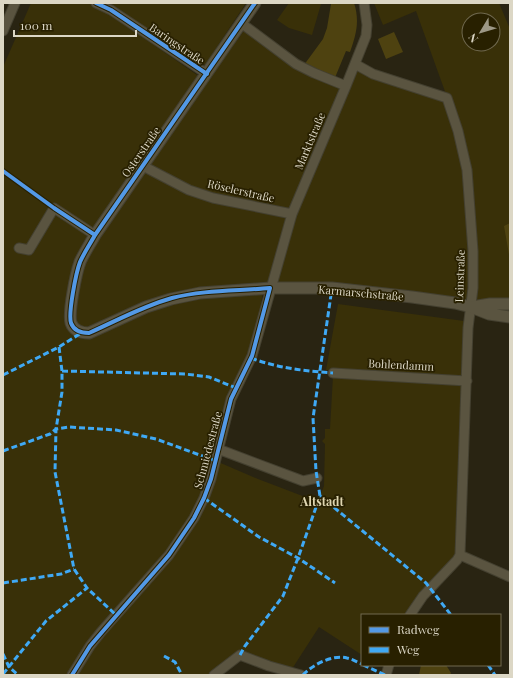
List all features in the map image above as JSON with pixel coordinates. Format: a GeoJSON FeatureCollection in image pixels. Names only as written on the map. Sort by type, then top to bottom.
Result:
{"type":"FeatureCollection","features":[{"type":"Feature","properties":{"kind":"street"},"geometry":{"type":"LineString","coordinates":[[3,31],[15,3]]}},
{"type":"Feature","properties":{"kind":"street","name":"Baringstraße"},"geometry":{"type":"LineString","coordinates":[[96,3],[111,10],[207,74]]}},
{"type":"Feature","properties":{"kind":"street","name":"Osterstraße"},"geometry":{"type":"LineString","coordinates":[[71,323],[72,295],[75,280],[83,257],[95,235],[207,74],[254,3]]}},
{"type":"Feature","properties":{"kind":"street","name":"Marktstraße"},"geometry":{"type":"LineString","coordinates":[[270,288],[292,214],[366,36],[368,25],[364,3]]}},
{"type":"Feature","properties":{"kind":"street"},"geometry":{"type":"LineString","coordinates":[[241,23],[296,64],[346,86]]}},
{"type":"Feature","properties":{"kind":"street","name":"Leinstraße"},"geometry":{"type":"LineString","coordinates":[[355,64],[373,74],[447,98],[458,131],[467,170],[474,283],[468,328],[460,555]]}},
{"type":"Feature","properties":{"kind":"street","name":"Röselerstraße"},"geometry":{"type":"LineString","coordinates":[[142,166],[189,190],[214,198],[292,214]]}},
{"type":"Feature","properties":{"kind":"street"},"geometry":{"type":"LineString","coordinates":[[19,248],[29,250],[54,208],[95,235]]}},
{"type":"Feature","properties":{"kind":"street","name":"Karmarschstraße"},"geometry":{"type":"LineString","coordinates":[[71,323],[75,329],[81,333],[89,333],[146,307],[171,298],[200,293],[270,288],[332,288],[352,290],[440,301],[471,307],[489,314],[510,316]]}},
{"type":"Feature","properties":{"kind":"street","name":"Schmiedestraße"},"geometry":{"type":"LineString","coordinates":[[72,675],[90,646],[169,555],[194,518],[211,479],[231,399],[252,356],[270,288]]}},
{"type":"Feature","properties":{"kind":"street","name":"Karmarschstraße"},"geometry":{"type":"LineString","coordinates":[[471,307],[490,304],[510,304]]}},
{"type":"Feature","properties":{"kind":"street","name":"Bohlendamm"},"geometry":{"type":"LineString","coordinates":[[333,373],[467,381]]}},
{"type":"Feature","properties":{"kind":"street"},"geometry":{"type":"LineString","coordinates":[[218,449],[303,481],[317,478]]}},
{"type":"Feature","properties":{"kind":"street"},"geometry":{"type":"LineString","coordinates":[[411,614],[422,596],[460,555],[510,577]]}},
{"type":"Feature","properties":{"kind":"street"},"geometry":{"type":"LineString","coordinates":[[214,675],[240,656],[301,675]]}},
{"type":"Feature","properties":{"kind":"shaded area"},"geometry":{"type":"Polygon","coordinates":[[[31,3],[89,3],[101,8],[207,82],[245,29],[346,88],[355,67],[447,97],[416,11],[383,25],[374,3],[499,3],[510,29],[510,298],[476,301],[333,285],[264,286],[252,356],[236,388],[216,461],[313,500],[320,496],[324,486],[325,444],[322,441],[325,438],[325,429],[330,429],[333,376],[333,370],[326,370],[338,304],[464,321],[458,554],[411,614],[361,614],[361,654],[319,627],[290,672],[240,655],[214,675],[3,675],[3,67],[31,3]]]}},
{"type":"Feature","properties":{"kind":"shaded area"},"geometry":{"type":"Polygon","coordinates":[[[101,3],[246,3],[205,65],[111,7],[101,3]]]}},
{"type":"Feature","properties":{"kind":"shaded area"},"geometry":{"type":"Polygon","coordinates":[[[289,3],[321,4],[312,35],[289,28],[277,20],[289,3]]]}},
{"type":"Feature","properties":{"kind":"shaded area"},"geometry":{"type":"Polygon","coordinates":[[[354,3],[357,22],[350,52],[346,51],[334,80],[304,65],[323,39],[327,28],[331,4],[354,3]]]}},
{"type":"Feature","properties":{"kind":"shaded area"},"geometry":{"type":"Polygon","coordinates":[[[394,32],[403,52],[386,59],[378,39],[394,32]]]}},
{"type":"Feature","properties":{"kind":"shaded area"},"geometry":{"type":"Polygon","coordinates":[[[510,223],[510,260],[504,226],[510,223]]]}},
{"type":"Feature","properties":{"kind":"shaded area"},"geometry":{"type":"Polygon","coordinates":[[[421,666],[447,666],[451,673],[450,675],[419,675],[421,666]]]}},
{"type":"Feature","properties":{"kind":"marked path"},"geometry":{"type":"LineString","coordinates":[[240,655],[245,646],[283,596],[320,496],[316,471],[313,418],[332,288]]}},
{"type":"Feature","properties":{"kind":"marked path"},"geometry":{"type":"LineString","coordinates":[[3,375],[59,347],[81,333]]}},
{"type":"Feature","properties":{"kind":"marked path"},"geometry":{"type":"LineString","coordinates":[[59,347],[62,371],[62,392],[56,429],[55,472],[74,569],[87,588],[116,615]]}},
{"type":"Feature","properties":{"kind":"marked path"},"geometry":{"type":"LineString","coordinates":[[251,358],[291,368],[333,373]]}},
{"type":"Feature","properties":{"kind":"marked path"},"geometry":{"type":"LineString","coordinates":[[62,371],[185,374],[209,377],[236,388]]}},
{"type":"Feature","properties":{"kind":"marked path"},"geometry":{"type":"LineString","coordinates":[[3,451],[50,434],[56,429],[69,427],[116,430],[156,439],[216,461]]}},
{"type":"Feature","properties":{"kind":"marked path"},"geometry":{"type":"LineString","coordinates":[[320,496],[426,583],[450,614]]}},
{"type":"Feature","properties":{"kind":"marked path"},"geometry":{"type":"LineString","coordinates":[[204,498],[259,537],[298,558],[335,583]]}},
{"type":"Feature","properties":{"kind":"marked path"},"geometry":{"type":"LineString","coordinates":[[3,583],[61,574],[74,569]]}},
{"type":"Feature","properties":{"kind":"marked path"},"geometry":{"type":"LineString","coordinates":[[3,674],[46,621],[87,588]]}},
{"type":"Feature","properties":{"kind":"marked path"},"geometry":{"type":"LineString","coordinates":[[3,654],[9,667],[18,675]]}},
{"type":"Feature","properties":{"kind":"marked path"},"geometry":{"type":"LineString","coordinates":[[164,656],[175,662],[182,675]]}},
{"type":"Feature","properties":{"kind":"marked path"},"geometry":{"type":"LineString","coordinates":[[303,675],[317,664],[329,659],[341,657],[361,664]]}},
{"type":"Feature","properties":{"kind":"marked path"},"geometry":{"type":"LineString","coordinates":[[365,666],[385,675]]}},
{"type":"Feature","properties":{"kind":"marked path"},"geometry":{"type":"LineString","coordinates":[[489,666],[495,675]]}},
{"type":"Feature","properties":{"kind":"cycle path"},"geometry":{"type":"LineString","coordinates":[[96,3],[111,10],[207,74]]}},
{"type":"Feature","properties":{"kind":"cycle path"},"geometry":{"type":"LineString","coordinates":[[72,675],[90,646],[169,555],[194,518],[211,479],[231,399],[252,356],[270,288],[184,295],[161,301],[140,309],[89,333],[86,333],[78,331],[74,328],[70,318],[78,267],[95,235],[255,3]]}},
{"type":"Feature","properties":{"kind":"cycle path"},"geometry":{"type":"LineString","coordinates":[[3,171],[54,208],[95,235]]}},
{"type":"Feature","properties":{"kind":"district","name":"Altstadt"},"geometry":{"type":"Point","coordinates":[322,502]}}]}
